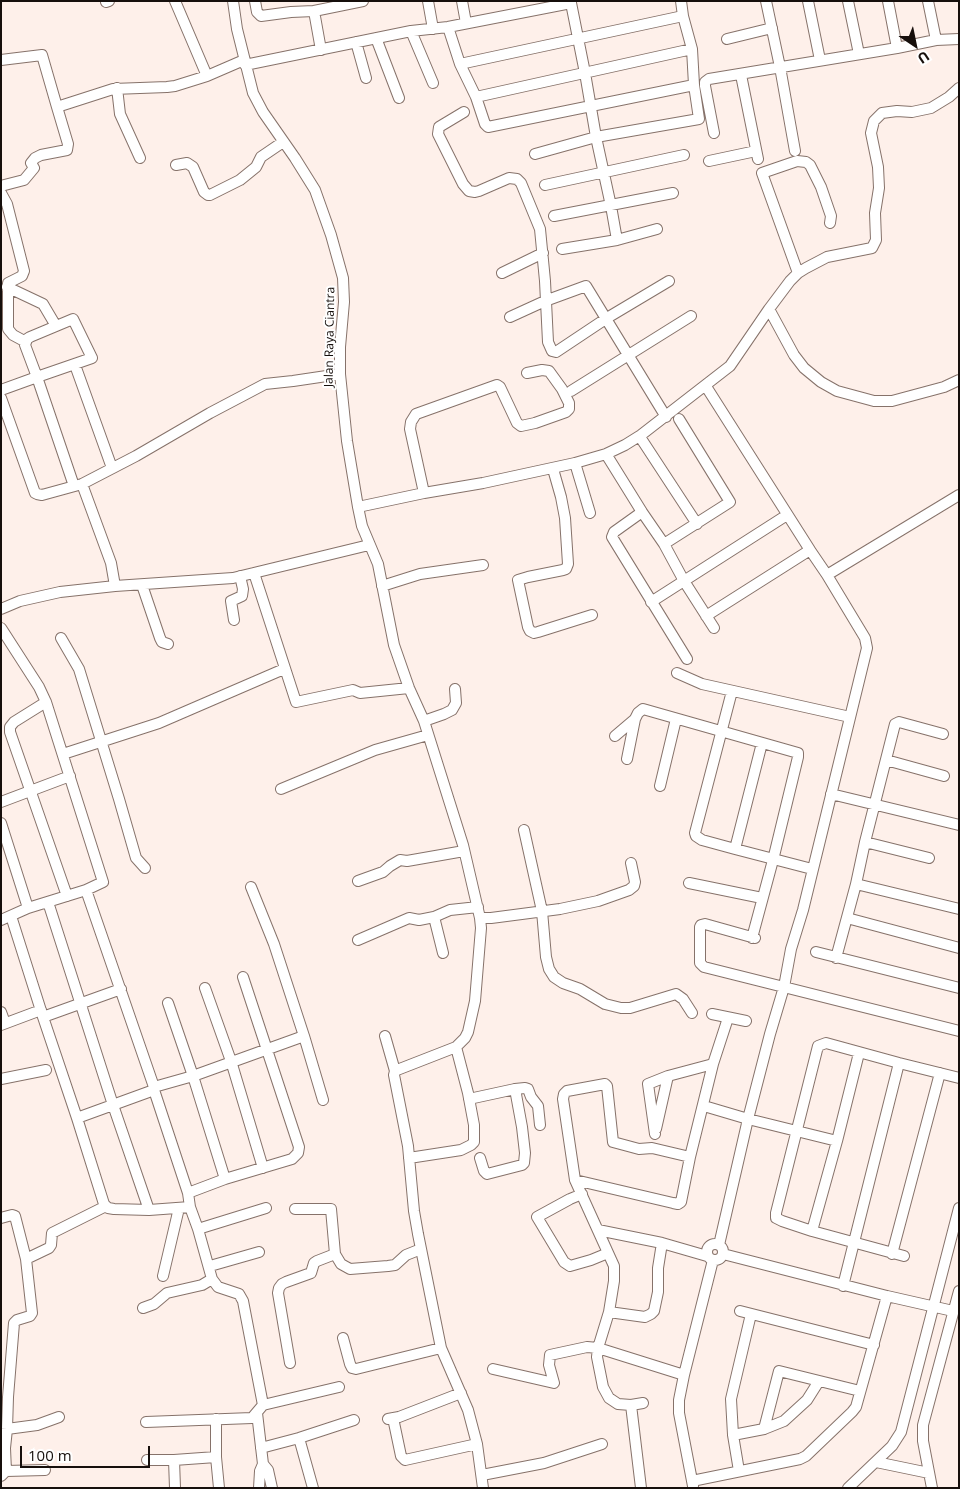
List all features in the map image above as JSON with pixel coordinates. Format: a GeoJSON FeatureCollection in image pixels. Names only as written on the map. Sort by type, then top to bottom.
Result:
{"type":"FeatureCollection","features":[{"type":"Feature","properties":{"kind":"street"},"geometry":{"type":"LineString","coordinates":[[175,1],[207,76]]}},
{"type":"Feature","properties":{"kind":"street","name":"Jalan Raya Ciantra"},"geometry":{"type":"LineString","coordinates":[[233,1],[253,93],[263,112],[315,190],[330,232],[343,278],[344,302],[340,374],[347,441],[362,526],[378,564],[394,645],[409,688],[424,721],[464,851],[478,907],[481,928],[475,1001],[468,1032],[456,1048]]}},
{"type":"Feature","properties":{"kind":"street"},"geometry":{"type":"LineString","coordinates":[[255,1],[257,12],[261,16],[314,11],[326,5],[363,1]]}},
{"type":"Feature","properties":{"kind":"street"},"geometry":{"type":"LineString","coordinates":[[289,1],[291,12]]}},
{"type":"Feature","properties":{"kind":"street"},"geometry":{"type":"LineString","coordinates":[[428,1],[433,29]]}},
{"type":"Feature","properties":{"kind":"street"},"geometry":{"type":"LineString","coordinates":[[462,1],[466,23]]}},
{"type":"Feature","properties":{"kind":"street"},"geometry":{"type":"LineString","coordinates":[[535,154],[596,138],[699,119],[694,85],[692,49],[681,1]]}},
{"type":"Feature","properties":{"kind":"street"},"geometry":{"type":"LineString","coordinates":[[766,1],[795,151]]}},
{"type":"Feature","properties":{"kind":"street"},"geometry":{"type":"LineString","coordinates":[[808,1],[820,60]]}},
{"type":"Feature","properties":{"kind":"street"},"geometry":{"type":"LineString","coordinates":[[848,1],[858,54]]}},
{"type":"Feature","properties":{"kind":"street"},"geometry":{"type":"LineString","coordinates":[[888,1],[896,48]]}},
{"type":"Feature","properties":{"kind":"street"},"geometry":{"type":"LineString","coordinates":[[928,1],[936,40]]}},
{"type":"Feature","properties":{"kind":"street"},"geometry":{"type":"LineString","coordinates":[[57,107],[117,88],[167,88],[245,62],[322,50],[411,31],[448,27],[575,2],[578,39],[586,73],[596,138],[612,206],[617,240]]}},
{"type":"Feature","properties":{"kind":"street"},"geometry":{"type":"LineString","coordinates":[[314,11],[322,50]]}},
{"type":"Feature","properties":{"kind":"street"},"geometry":{"type":"LineString","coordinates":[[460,64],[683,16]]}},
{"type":"Feature","properties":{"kind":"street"},"geometry":{"type":"LineString","coordinates":[[448,27],[460,64],[476,97],[485,124],[488,127],[694,85]]}},
{"type":"Feature","properties":{"kind":"street"},"geometry":{"type":"LineString","coordinates":[[727,39],[772,28]]}},
{"type":"Feature","properties":{"kind":"street"},"geometry":{"type":"LineString","coordinates":[[411,31],[433,83]]}},
{"type":"Feature","properties":{"kind":"street"},"geometry":{"type":"LineString","coordinates":[[376,38],[399,98]]}},
{"type":"Feature","properties":{"kind":"street"},"geometry":{"type":"LineString","coordinates":[[714,133],[705,82],[708,79],[741,75],[936,40],[959,39]]}},
{"type":"Feature","properties":{"kind":"street"},"geometry":{"type":"LineString","coordinates":[[356,42],[366,78]]}},
{"type":"Feature","properties":{"kind":"street"},"geometry":{"type":"LineString","coordinates":[[476,97],[692,49]]}},
{"type":"Feature","properties":{"kind":"street"},"geometry":{"type":"LineString","coordinates":[[1,60],[37,55],[43,56],[68,149],[35,158],[30,163],[34,168],[24,180],[1,186]]}},
{"type":"Feature","properties":{"kind":"street"},"geometry":{"type":"LineString","coordinates":[[709,161],[757,155],[741,75]]}},
{"type":"Feature","properties":{"kind":"street"},"geometry":{"type":"LineString","coordinates":[[117,88],[120,114],[140,158]]}},
{"type":"Feature","properties":{"kind":"street"},"geometry":{"type":"LineString","coordinates":[[358,507],[575,463],[606,454],[625,445],[730,366],[769,309],[798,273],[827,258],[869,250],[874,246],[876,240],[875,213],[879,188],[878,167],[871,133],[874,120],[882,113],[912,112],[931,108],[949,97],[959,88]]}},
{"type":"Feature","properties":{"kind":"street"},"geometry":{"type":"LineString","coordinates":[[464,112],[440,125],[437,131],[463,184],[469,191],[475,192],[509,178],[520,181],[540,229],[548,342],[553,352],[556,352],[668,281]]}},
{"type":"Feature","properties":{"kind":"street"},"geometry":{"type":"LineString","coordinates":[[176,165],[186,163],[193,167],[204,192],[210,195],[240,180],[256,168],[261,157],[283,142]]}},
{"type":"Feature","properties":{"kind":"street"},"geometry":{"type":"LineString","coordinates":[[545,185],[684,155]]}},
{"type":"Feature","properties":{"kind":"street"},"geometry":{"type":"LineString","coordinates":[[798,273],[762,173],[798,160],[806,162],[810,165],[821,187],[830,216],[830,223]]}},
{"type":"Feature","properties":{"kind":"street"},"geometry":{"type":"LineString","coordinates":[[1,193],[24,271],[22,276],[10,282],[7,287],[8,329],[13,335],[26,342]]}},
{"type":"Feature","properties":{"kind":"street"},"geometry":{"type":"LineString","coordinates":[[554,216],[673,193]]}},
{"type":"Feature","properties":{"kind":"street"},"geometry":{"type":"LineString","coordinates":[[562,249],[617,240],[657,229]]}},
{"type":"Feature","properties":{"kind":"street"},"geometry":{"type":"LineString","coordinates":[[502,273],[543,254]]}},
{"type":"Feature","properties":{"kind":"street"},"geometry":{"type":"LineString","coordinates":[[510,317],[545,301],[586,286],[666,416]]}},
{"type":"Feature","properties":{"kind":"street"},"geometry":{"type":"LineString","coordinates":[[7,287],[43,304],[56,326]]}},
{"type":"Feature","properties":{"kind":"street"},"geometry":{"type":"LineString","coordinates":[[769,309],[800,363],[821,382],[837,391],[874,401],[892,401],[944,387],[959,380]]}},
{"type":"Feature","properties":{"kind":"street"},"geometry":{"type":"LineString","coordinates":[[571,391],[691,316]]}},
{"type":"Feature","properties":{"kind":"street"},"geometry":{"type":"LineString","coordinates":[[1,390],[37,377],[75,365],[92,358],[73,319],[30,337],[26,342],[26,348],[37,377],[78,485],[111,563],[114,586]]}},
{"type":"Feature","properties":{"kind":"street"},"geometry":{"type":"LineString","coordinates":[[75,365],[112,468]]}},
{"type":"Feature","properties":{"kind":"street"},"geometry":{"type":"LineString","coordinates":[[424,493],[410,429],[411,422],[416,414],[497,385],[500,387],[517,423],[521,426],[535,423],[566,412],[569,409],[562,389],[549,371],[542,370],[526,373]]}},
{"type":"Feature","properties":{"kind":"street"},"geometry":{"type":"LineString","coordinates":[[1,398],[36,494],[42,495],[78,485],[136,456],[265,384],[340,374]]}},
{"type":"Feature","properties":{"kind":"street"},"geometry":{"type":"LineString","coordinates":[[598,1230],[662,1243],[719,1259],[748,1120],[784,986],[791,950],[803,910],[866,654],[867,644],[862,633],[707,388]]}},
{"type":"Feature","properties":{"kind":"street"},"geometry":{"type":"LineString","coordinates":[[664,544],[730,502],[678,419]]}},
{"type":"Feature","properties":{"kind":"street"},"geometry":{"type":"LineString","coordinates":[[642,440],[697,524]]}},
{"type":"Feature","properties":{"kind":"street"},"geometry":{"type":"LineString","coordinates":[[606,454],[664,544],[714,628]]}},
{"type":"Feature","properties":{"kind":"street"},"geometry":{"type":"LineString","coordinates":[[575,463],[590,513]]}},
{"type":"Feature","properties":{"kind":"street"},"geometry":{"type":"LineString","coordinates":[[553,468],[565,518],[568,564],[566,569],[563,570],[518,580],[528,627],[530,631],[538,632],[592,615]]}},
{"type":"Feature","properties":{"kind":"street"},"geometry":{"type":"LineString","coordinates":[[827,575],[959,495]]}},
{"type":"Feature","properties":{"kind":"street"},"geometry":{"type":"LineString","coordinates":[[642,512],[614,532],[612,537],[687,659]]}},
{"type":"Feature","properties":{"kind":"street"},"geometry":{"type":"LineString","coordinates":[[651,602],[787,515]]}},
{"type":"Feature","properties":{"kind":"street"},"geometry":{"type":"LineString","coordinates":[[1,609],[20,600],[60,592],[114,586],[224,579],[369,545]]}},
{"type":"Feature","properties":{"kind":"street"},"geometry":{"type":"LineString","coordinates":[[706,616],[810,550]]}},
{"type":"Feature","properties":{"kind":"street"},"geometry":{"type":"LineString","coordinates":[[382,586],[420,574],[483,565]]}},
{"type":"Feature","properties":{"kind":"street"},"geometry":{"type":"LineString","coordinates":[[254,573],[284,669],[294,699],[297,702],[353,690],[360,693],[409,688]]}},
{"type":"Feature","properties":{"kind":"street"},"geometry":{"type":"LineString","coordinates":[[234,620],[231,601],[242,596],[243,589],[240,576]]}},
{"type":"Feature","properties":{"kind":"street"},"geometry":{"type":"LineString","coordinates":[[142,585],[160,638],[162,642],[168,644]]}},
{"type":"Feature","properties":{"kind":"street"},"geometry":{"type":"LineString","coordinates":[[1,628],[46,702],[103,882],[86,890],[28,908],[6,918],[42,1014],[106,1206]]}},
{"type":"Feature","properties":{"kind":"street"},"geometry":{"type":"LineString","coordinates":[[61,638],[79,669],[136,858],[145,868]]}},
{"type":"Feature","properties":{"kind":"street"},"geometry":{"type":"LineString","coordinates":[[63,754],[159,723],[284,669]]}},
{"type":"Feature","properties":{"kind":"street"},"geometry":{"type":"LineString","coordinates":[[677,673],[702,684],[850,717]]}},
{"type":"Feature","properties":{"kind":"street"},"geometry":{"type":"LineString","coordinates":[[424,721],[452,710],[456,703],[455,689]]}},
{"type":"Feature","properties":{"kind":"street"},"geometry":{"type":"LineString","coordinates":[[732,691],[695,834],[702,840],[735,850],[812,868]]}},
{"type":"Feature","properties":{"kind":"street"},"geometry":{"type":"LineString","coordinates":[[46,702],[14,722],[10,730],[67,896]]}},
{"type":"Feature","properties":{"kind":"street"},"geometry":{"type":"LineString","coordinates":[[615,736],[644,709],[720,732],[797,752],[798,754],[753,938],[706,924],[701,925],[700,963],[704,967],[958,1028]]}},
{"type":"Feature","properties":{"kind":"street"},"geometry":{"type":"LineString","coordinates":[[660,786],[676,718]]}},
{"type":"Feature","properties":{"kind":"street"},"geometry":{"type":"LineString","coordinates":[[628,759],[635,719]]}},
{"type":"Feature","properties":{"kind":"street"},"geometry":{"type":"LineString","coordinates":[[836,958],[856,884],[894,724],[899,722],[943,734]]}},
{"type":"Feature","properties":{"kind":"street"},"geometry":{"type":"LineString","coordinates":[[281,789],[375,750],[428,735]]}},
{"type":"Feature","properties":{"kind":"street"},"geometry":{"type":"LineString","coordinates":[[735,850],[762,743]]}},
{"type":"Feature","properties":{"kind":"street"},"geometry":{"type":"LineString","coordinates":[[886,760],[944,776]]}},
{"type":"Feature","properties":{"kind":"street"},"geometry":{"type":"LineString","coordinates":[[1,802],[70,776]]}},
{"type":"Feature","properties":{"kind":"street"},"geometry":{"type":"LineString","coordinates":[[831,794],[959,825]]}},
{"type":"Feature","properties":{"kind":"street"},"geometry":{"type":"LineString","coordinates":[[1,823],[28,908]]}},
{"type":"Feature","properties":{"kind":"street"},"geometry":{"type":"LineString","coordinates":[[524,830],[542,911],[548,963],[551,973],[559,981],[580,989],[605,1004],[630,1008],[676,994],[683,998],[692,1013]]}},
{"type":"Feature","properties":{"kind":"street"},"geometry":{"type":"LineString","coordinates":[[865,842],[929,858]]}},
{"type":"Feature","properties":{"kind":"street"},"geometry":{"type":"LineString","coordinates":[[358,881],[383,872],[400,860],[406,861],[464,851]]}},
{"type":"Feature","properties":{"kind":"street"},"geometry":{"type":"LineString","coordinates":[[480,918],[542,911],[598,901],[629,890],[634,886],[635,882],[632,863]]}},
{"type":"Feature","properties":{"kind":"street"},"geometry":{"type":"LineString","coordinates":[[689,883],[762,898]]}},
{"type":"Feature","properties":{"kind":"street"},"geometry":{"type":"LineString","coordinates":[[856,884],[959,909]]}},
{"type":"Feature","properties":{"kind":"street"},"geometry":{"type":"LineString","coordinates":[[251,887],[274,944],[323,1100]]}},
{"type":"Feature","properties":{"kind":"street"},"geometry":{"type":"LineString","coordinates":[[86,890],[154,1089],[210,1266],[212,1279],[218,1287],[238,1294],[243,1301],[260,1409],[263,1464],[260,1471],[259,1488]]}},
{"type":"Feature","properties":{"kind":"street"},"geometry":{"type":"LineString","coordinates":[[48,902],[148,1210]]}},
{"type":"Feature","properties":{"kind":"street"},"geometry":{"type":"LineString","coordinates":[[358,940],[409,918],[419,920],[434,917],[450,910],[478,907]]}},
{"type":"Feature","properties":{"kind":"street"},"geometry":{"type":"LineString","coordinates":[[434,917],[443,953]]}},
{"type":"Feature","properties":{"kind":"street"},"geometry":{"type":"LineString","coordinates":[[847,918],[959,948]]}},
{"type":"Feature","properties":{"kind":"street"},"geometry":{"type":"LineString","coordinates":[[816,952],[959,988]]}},
{"type":"Feature","properties":{"kind":"street"},"geometry":{"type":"LineString","coordinates":[[188,1194],[225,1179],[292,1159],[298,1153],[299,1147],[243,977]]}},
{"type":"Feature","properties":{"kind":"street"},"geometry":{"type":"LineString","coordinates":[[204,988],[231,1061],[263,1168]]}},
{"type":"Feature","properties":{"kind":"street"},"geometry":{"type":"LineString","coordinates":[[1,1012],[3,1024],[81,1003],[121,989]]}},
{"type":"Feature","properties":{"kind":"street"},"geometry":{"type":"LineString","coordinates":[[168,1003],[225,1179]]}},
{"type":"Feature","properties":{"kind":"street"},"geometry":{"type":"LineString","coordinates":[[712,1014],[746,1021]]}},
{"type":"Feature","properties":{"kind":"street"},"geometry":{"type":"LineString","coordinates":[[575,1180],[678,1204],[682,1201],[690,1157],[713,1064],[728,1018]]}},
{"type":"Feature","properties":{"kind":"street"},"geometry":{"type":"LineString","coordinates":[[78,1118],[304,1036]]}},
{"type":"Feature","properties":{"kind":"street"},"geometry":{"type":"LineString","coordinates":[[385,1036],[395,1071],[395,1081],[409,1158],[414,1211],[442,1348],[468,1410],[477,1444],[483,1488]]}},
{"type":"Feature","properties":{"kind":"street"},"geometry":{"type":"LineString","coordinates":[[904,1256],[812,1231],[782,1221],[776,1216],[818,1046],[826,1043],[959,1078]]}},
{"type":"Feature","properties":{"kind":"street"},"geometry":{"type":"LineString","coordinates":[[395,1071],[456,1048],[474,1125],[474,1142],[471,1145],[461,1150],[409,1158]]}},
{"type":"Feature","properties":{"kind":"street"},"geometry":{"type":"LineString","coordinates":[[812,1231],[859,1053]]}},
{"type":"Feature","properties":{"kind":"street"},"geometry":{"type":"LineString","coordinates":[[843,1286],[898,1063]]}},
{"type":"Feature","properties":{"kind":"street"},"geometry":{"type":"LineString","coordinates":[[654,1134],[648,1084],[668,1076],[713,1064]]}},
{"type":"Feature","properties":{"kind":"street"},"geometry":{"type":"LineString","coordinates":[[1,1079],[46,1070]]}},
{"type":"Feature","properties":{"kind":"street"},"geometry":{"type":"LineString","coordinates":[[892,1254],[940,1073]]}},
{"type":"Feature","properties":{"kind":"street"},"geometry":{"type":"LineString","coordinates":[[652,1148],[668,1076]]}},
{"type":"Feature","properties":{"kind":"street"},"geometry":{"type":"LineString","coordinates":[[643,1403],[631,1405],[618,1404],[612,1401],[603,1387],[597,1357],[609,1312],[614,1281],[614,1266],[575,1180],[563,1099],[564,1094],[567,1091],[606,1084],[613,1142],[639,1149],[652,1148],[690,1157]]}},
{"type":"Feature","properties":{"kind":"street"},"geometry":{"type":"LineString","coordinates":[[469,1099],[528,1088],[530,1097],[538,1106],[540,1125]]}},
{"type":"Feature","properties":{"kind":"street"},"geometry":{"type":"LineString","coordinates":[[480,1158],[484,1171],[487,1174],[524,1163],[525,1153],[522,1127],[515,1089]]}},
{"type":"Feature","properties":{"kind":"street"},"geometry":{"type":"LineString","coordinates":[[704,1106],[748,1120],[837,1141]]}},
{"type":"Feature","properties":{"kind":"street"},"geometry":{"type":"LineString","coordinates":[[582,1194],[537,1218],[564,1262],[570,1266],[608,1253]]}},
{"type":"Feature","properties":{"kind":"street"},"geometry":{"type":"LineString","coordinates":[[26,1259],[49,1248],[52,1233],[106,1206],[114,1209],[148,1210],[190,1207]]}},
{"type":"Feature","properties":{"kind":"street"},"geometry":{"type":"LineString","coordinates":[[163,1276],[179,1208]]}},
{"type":"Feature","properties":{"kind":"street"},"geometry":{"type":"LineString","coordinates":[[198,1229],[266,1208]]}},
{"type":"Feature","properties":{"kind":"street"},"geometry":{"type":"LineString","coordinates":[[851,1487],[892,1446],[901,1432],[959,1208]]}},
{"type":"Feature","properties":{"kind":"street"},"geometry":{"type":"LineString","coordinates":[[295,1209],[331,1209],[335,1254],[341,1264],[350,1269],[388,1266],[406,1255],[421,1249]]}},
{"type":"Feature","properties":{"kind":"street"},"geometry":{"type":"LineString","coordinates":[[1,1218],[15,1216],[26,1259],[32,1313],[30,1316],[17,1320],[14,1323],[4,1474],[45,1470]]}},
{"type":"Feature","properties":{"kind":"street"},"geometry":{"type":"LineString","coordinates":[[609,1312],[645,1316],[652,1314],[658,1292],[658,1268],[662,1243]]}},
{"type":"Feature","properties":{"kind":"street"},"geometry":{"type":"LineString","coordinates":[[886,1296],[874,1345],[856,1406],[852,1412],[806,1456],[800,1459],[739,1471],[693,1484],[679,1413],[679,1400],[710,1258],[707,1253],[708,1247],[713,1244],[721,1250],[843,1286],[953,1311]]}},
{"type":"Feature","properties":{"kind":"street"},"geometry":{"type":"LineString","coordinates":[[210,1266],[259,1252]]}},
{"type":"Feature","properties":{"kind":"street"},"geometry":{"type":"LineString","coordinates":[[290,1363],[278,1293],[279,1288],[286,1282],[309,1274],[316,1261],[335,1254]]}},
{"type":"Feature","properties":{"kind":"street"},"geometry":{"type":"LineString","coordinates":[[143,1308],[154,1304],[167,1293],[202,1285],[212,1279]]}},
{"type":"Feature","properties":{"kind":"street"},"geometry":{"type":"LineString","coordinates":[[932,1488],[923,1441],[923,1425],[959,1291]]}},
{"type":"Feature","properties":{"kind":"street"},"geometry":{"type":"LineString","coordinates":[[740,1311],[874,1345]]}},
{"type":"Feature","properties":{"kind":"street"},"geometry":{"type":"LineString","coordinates":[[739,1471],[733,1435],[731,1399],[751,1314]]}},
{"type":"Feature","properties":{"kind":"street"},"geometry":{"type":"LineString","coordinates":[[343,1338],[350,1364],[352,1368],[356,1369],[442,1348]]}},
{"type":"Feature","properties":{"kind":"street"},"geometry":{"type":"LineString","coordinates":[[494,1368],[554,1383],[549,1365],[550,1354],[583,1347],[598,1348],[684,1375]]}},
{"type":"Feature","properties":{"kind":"street"},"geometry":{"type":"LineString","coordinates":[[764,1429],[779,1371],[860,1391]]}},
{"type":"Feature","properties":{"kind":"street"},"geometry":{"type":"LineString","coordinates":[[733,1435],[764,1429],[788,1418],[807,1400],[818,1381]]}},
{"type":"Feature","properties":{"kind":"street"},"geometry":{"type":"LineString","coordinates":[[146,1422],[252,1418],[260,1409],[339,1387]]}},
{"type":"Feature","properties":{"kind":"street"},"geometry":{"type":"LineString","coordinates":[[462,1393],[390,1418],[401,1456],[405,1460],[477,1444]]}},
{"type":"Feature","properties":{"kind":"street"},"geometry":{"type":"LineString","coordinates":[[631,1405],[641,1488]]}},
{"type":"Feature","properties":{"kind":"street"},"geometry":{"type":"LineString","coordinates":[[7,1429],[37,1425],[59,1417]]}},
{"type":"Feature","properties":{"kind":"street"},"geometry":{"type":"LineString","coordinates":[[216,1419],[216,1457],[219,1488]]}},
{"type":"Feature","properties":{"kind":"street"},"geometry":{"type":"LineString","coordinates":[[261,1448],[354,1420]]}},
{"type":"Feature","properties":{"kind":"street"},"geometry":{"type":"LineString","coordinates":[[299,1438],[313,1488]]}},
{"type":"Feature","properties":{"kind":"street"},"geometry":{"type":"LineString","coordinates":[[482,1475],[544,1463],[602,1444]]}},
{"type":"Feature","properties":{"kind":"street"},"geometry":{"type":"LineString","coordinates":[[146,1460],[216,1457]]}},
{"type":"Feature","properties":{"kind":"street"},"geometry":{"type":"LineString","coordinates":[[174,1460],[175,1488]]}},
{"type":"Feature","properties":{"kind":"street"},"geometry":{"type":"LineString","coordinates":[[876,1462],[929,1473]]}},
{"type":"Feature","properties":{"kind":"street"},"geometry":{"type":"LineString","coordinates":[[263,1464],[268,1470],[272,1488]]}}]}
